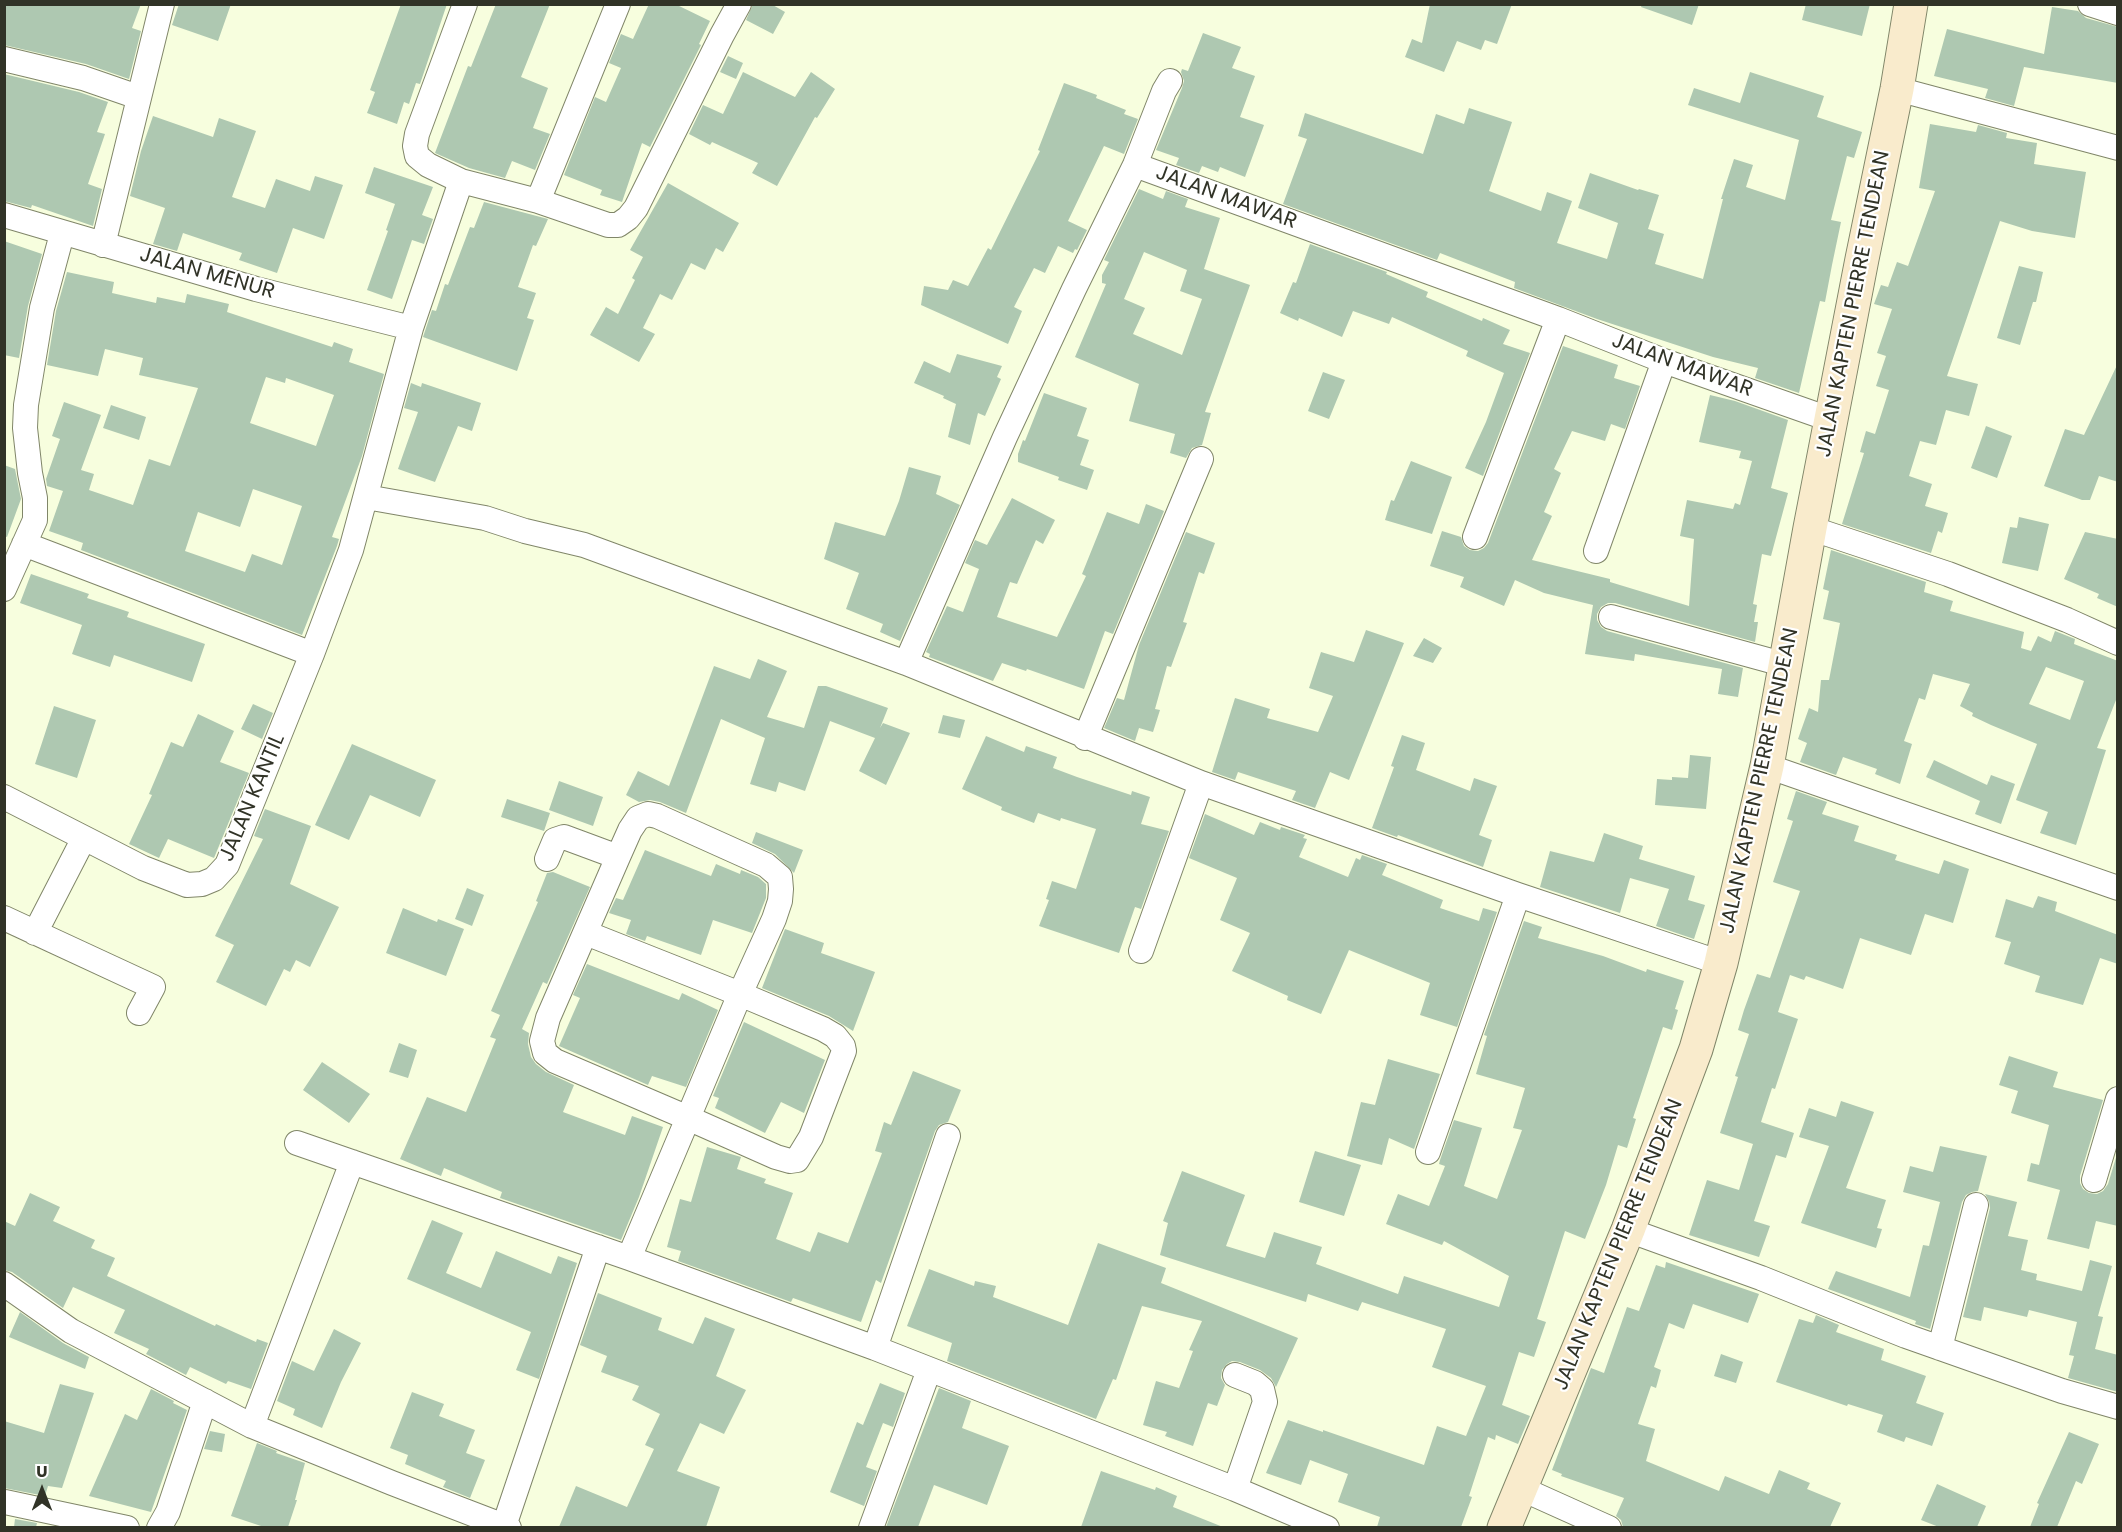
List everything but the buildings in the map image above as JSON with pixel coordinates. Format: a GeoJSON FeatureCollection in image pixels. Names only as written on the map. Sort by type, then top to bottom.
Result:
{"type":"FeatureCollection","features":[{"type":"Feature","properties":{"kind":"main road","name":"JALAN KAPTEN PIERRE TENDEAN"},"geometry":{"type":"LineString","coordinates":[[1504,1527],[1628,1230],[1696,1049],[1721,963],[1767,766],[1810,528],[1897,89],[1911,4]]}},
{"type":"Feature","properties":{"kind":"street"},"geometry":{"type":"LineString","coordinates":[[103,245],[162,4]]}},
{"type":"Feature","properties":{"kind":"street"},"geometry":{"type":"LineString","coordinates":[[465,4],[417,134],[415,146],[417,156],[428,165],[461,181],[538,201],[608,225],[618,225],[636,208],[739,4]]}},
{"type":"Feature","properties":{"kind":"street"},"geometry":{"type":"LineString","coordinates":[[538,201],[618,4]]}},
{"type":"Feature","properties":{"kind":"street"},"geometry":{"type":"LineString","coordinates":[[2090,4],[2118,13]]}},
{"type":"Feature","properties":{"kind":"street"},"geometry":{"type":"LineString","coordinates":[[4,59],[82,78],[138,97]]}},
{"type":"Feature","properties":{"kind":"street"},"geometry":{"type":"LineString","coordinates":[[1135,165],[1170,81]]}},
{"type":"Feature","properties":{"kind":"street"},"geometry":{"type":"LineString","coordinates":[[1897,89],[2118,148]]}},
{"type":"Feature","properties":{"kind":"street","name":"JALAN MAWAR"},"geometry":{"type":"LineString","coordinates":[[906,663],[1005,437],[1074,288],[1135,165],[1558,319],[1664,361],[1832,420]]}},
{"type":"Feature","properties":{"kind":"street","name":"JALAN KANTIL"},"geometry":{"type":"LineString","coordinates":[[4,796],[143,868],[187,885],[202,884],[214,879],[227,865],[312,654],[351,550],[411,328],[461,181]]}},
{"type":"Feature","properties":{"kind":"street","name":"JALAN MENUR"},"geometry":{"type":"LineString","coordinates":[[4,216],[256,289],[411,328]]}},
{"type":"Feature","properties":{"kind":"street"},"geometry":{"type":"LineString","coordinates":[[4,589],[35,520],[35,498],[25,428],[27,405],[42,308],[62,234]]}},
{"type":"Feature","properties":{"kind":"street"},"geometry":{"type":"LineString","coordinates":[[1475,537],[1558,319]]}},
{"type":"Feature","properties":{"kind":"street"},"geometry":{"type":"LineString","coordinates":[[1596,551],[1664,361]]}},
{"type":"Feature","properties":{"kind":"street"},"geometry":{"type":"LineString","coordinates":[[1085,738],[1201,459]]}},
{"type":"Feature","properties":{"kind":"street"},"geometry":{"type":"LineString","coordinates":[[366,497],[485,518],[525,531],[584,545],[906,663],[1085,738],[1201,783],[1518,895],[1721,963]]}},
{"type":"Feature","properties":{"kind":"street"},"geometry":{"type":"LineString","coordinates":[[1810,528],[1948,573],[2067,620],[2118,643]]}},
{"type":"Feature","properties":{"kind":"street"},"geometry":{"type":"LineString","coordinates":[[24,544],[312,654]]}},
{"type":"Feature","properties":{"kind":"street"},"geometry":{"type":"LineString","coordinates":[[1611,617],[1786,665]]}},
{"type":"Feature","properties":{"kind":"street"},"geometry":{"type":"LineString","coordinates":[[1767,766],[2118,888]]}},
{"type":"Feature","properties":{"kind":"street"},"geometry":{"type":"LineString","coordinates":[[1141,951],[1201,783]]}},
{"type":"Feature","properties":{"kind":"street"},"geometry":{"type":"LineString","coordinates":[[586,933],[740,994],[823,1029],[836,1036],[844,1051],[811,1137],[797,1160],[790,1161],[688,1118],[555,1061],[544,1053],[542,1041],[548,1018],[630,830],[638,818],[648,814],[657,816],[766,866],[780,877],[780,901],[774,919],[740,994],[688,1118],[629,1258]]}},
{"type":"Feature","properties":{"kind":"street"},"geometry":{"type":"LineString","coordinates":[[547,859],[555,840],[564,837],[618,857]]}},
{"type":"Feature","properties":{"kind":"street"},"geometry":{"type":"LineString","coordinates":[[35,933],[84,838]]}},
{"type":"Feature","properties":{"kind":"street"},"geometry":{"type":"LineString","coordinates":[[1428,1152],[1518,895]]}},
{"type":"Feature","properties":{"kind":"street"},"geometry":{"type":"LineString","coordinates":[[4,918],[153,987],[139,1013]]}},
{"type":"Feature","properties":{"kind":"street"},"geometry":{"type":"LineString","coordinates":[[2094,1180],[2118,1099]]}},
{"type":"Feature","properties":{"kind":"street"},"geometry":{"type":"LineString","coordinates":[[875,1348],[948,1136]]}},
{"type":"Feature","properties":{"kind":"street"},"geometry":{"type":"LineString","coordinates":[[297,1143],[629,1258],[875,1348],[1327,1527]]}},
{"type":"Feature","properties":{"kind":"street"},"geometry":{"type":"LineString","coordinates":[[252,1426],[352,1162]]}},
{"type":"Feature","properties":{"kind":"street"},"geometry":{"type":"LineString","coordinates":[[1940,1348],[1976,1205]]}},
{"type":"Feature","properties":{"kind":"street"},"geometry":{"type":"LineString","coordinates":[[1628,1230],[1761,1278],[1940,1348],[2062,1391],[2118,1407]]}},
{"type":"Feature","properties":{"kind":"street"},"geometry":{"type":"LineString","coordinates":[[4,1284],[71,1331],[252,1426],[506,1527],[597,1247]]}},
{"type":"Feature","properties":{"kind":"street"},"geometry":{"type":"LineString","coordinates":[[871,1527],[929,1370]]}},
{"type":"Feature","properties":{"kind":"street"},"geometry":{"type":"LineString","coordinates":[[1235,1375],[1255,1383],[1262,1389],[1265,1402],[1235,1489]]}},
{"type":"Feature","properties":{"kind":"street"},"geometry":{"type":"LineString","coordinates":[[159,1527],[168,1512],[205,1401]]}},
{"type":"Feature","properties":{"kind":"street"},"geometry":{"type":"LineString","coordinates":[[1520,1488],[1609,1527]]}},
{"type":"Feature","properties":{"kind":"street"},"geometry":{"type":"LineString","coordinates":[[5,1502],[127,1527]]}}]}
